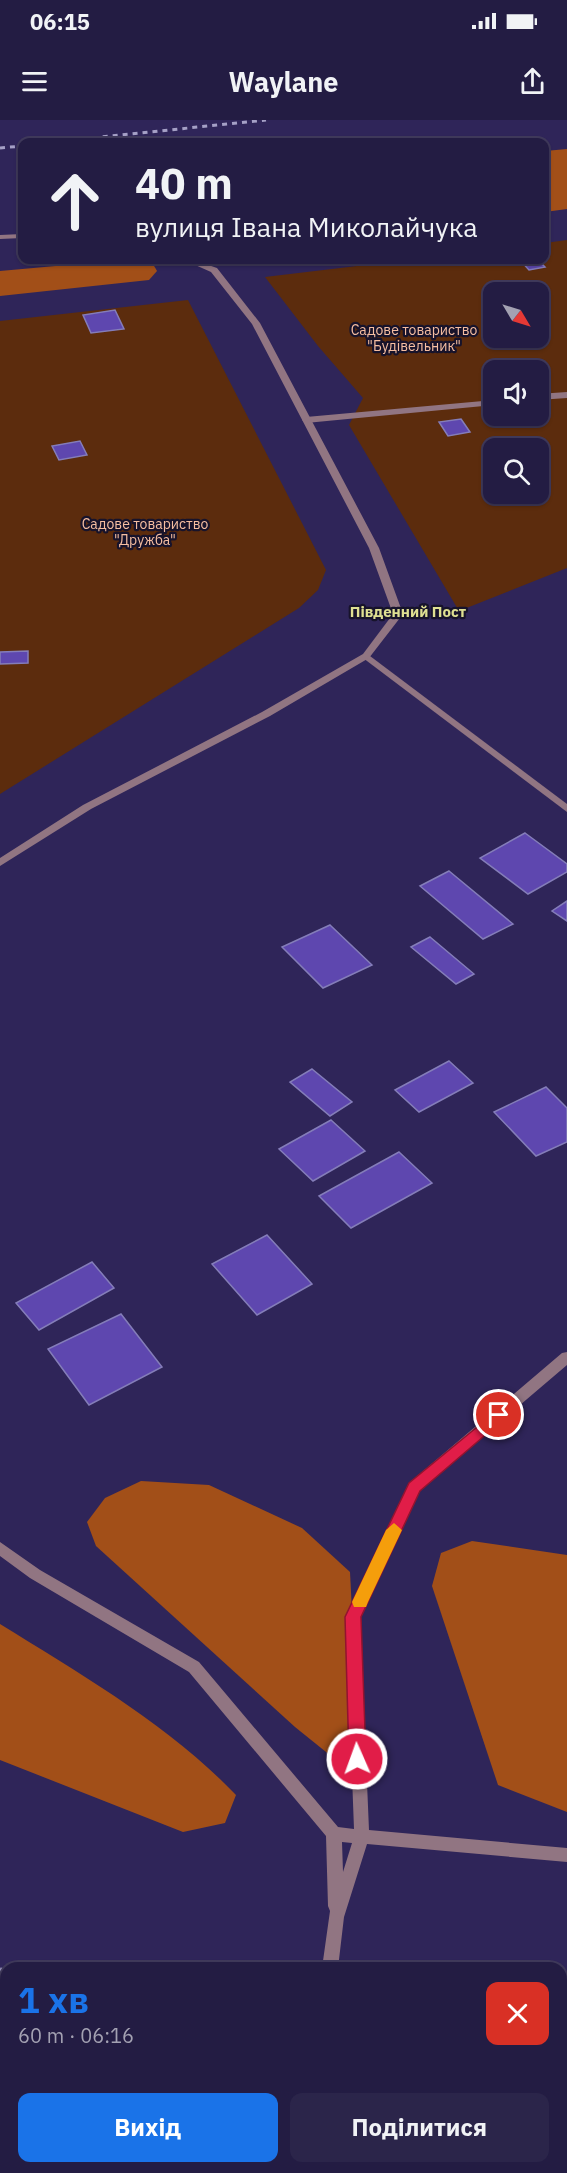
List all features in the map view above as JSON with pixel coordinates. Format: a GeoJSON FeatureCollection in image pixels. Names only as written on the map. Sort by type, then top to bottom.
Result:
{"type":"FeatureCollection","features":[{"type":"Feature","properties":{"kind":"street"},"geometry":{"type":"LineString","coordinates":[[0,237],[18,236]]}},
{"type":"Feature","properties":{"kind":"street"},"geometry":{"type":"LineString","coordinates":[[0,863],[87,807],[266,714],[366,656],[398,614],[374,548],[256,323],[213,270],[198,264]]}},
{"type":"Feature","properties":{"kind":"street"},"geometry":{"type":"LineString","coordinates":[[549,396],[567,395]]}},
{"type":"Feature","properties":{"kind":"street"},"geometry":{"type":"LineString","coordinates":[[306,420],[483,403]]}},
{"type":"Feature","properties":{"kind":"street"},"geometry":{"type":"LineString","coordinates":[[366,656],[567,809]]}},
{"type":"Feature","properties":{"kind":"street"},"geometry":{"type":"LineString","coordinates":[[336,1917],[362,1837],[353,1617],[414,1487],[567,1357]]}},
{"type":"Feature","properties":{"kind":"street"},"geometry":{"type":"LineString","coordinates":[[0,1548],[35,1574],[194,1667],[334,1834],[336,1917],[331,1962]]}},
{"type":"Feature","properties":{"kind":"street"},"geometry":{"type":"LineString","coordinates":[[334,1834],[567,1855]]}},
{"type":"Feature","properties":{"kind":"green space","name":"Садове товариство \"Будівельник\""},"geometry":{"type":"Polygon","coordinates":[[[567,240],[567,568],[459,611],[349,425],[363,398],[318,346],[265,277],[374,264],[549,264],[549,242],[567,240]]]}},
{"type":"Feature","properties":{"kind":"green space","name":"Садове товариство \"Дружба\""},"geometry":{"type":"Polygon","coordinates":[[[188,300],[326,570],[318,590],[299,608],[0,794],[0,321],[188,300]]]}},
{"type":"Feature","properties":{"kind":"shaded area"},"geometry":{"type":"Polygon","coordinates":[[[567,149],[567,209],[549,211],[549,151],[567,149]]]}},
{"type":"Feature","properties":{"kind":"shaded area"},"geometry":{"type":"Polygon","coordinates":[[[78,264],[153,264],[157,271],[149,280],[0,296],[0,271],[78,264]]]}},
{"type":"Feature","properties":{"kind":"shaded area"},"geometry":{"type":"Polygon","coordinates":[[[141,1481],[209,1485],[302,1528],[350,1572],[358,1730],[352,1754],[331,1756],[295,1727],[96,1546],[87,1522],[105,1498],[141,1481]]]}},
{"type":"Feature","properties":{"kind":"shaded area"},"geometry":{"type":"Polygon","coordinates":[[[472,1541],[567,1555],[567,1812],[498,1785],[432,1586],[441,1553],[472,1541]]]}},
{"type":"Feature","properties":{"kind":"shaded area"},"geometry":{"type":"Polygon","coordinates":[[[0,1624],[124,1702],[210,1770],[236,1795],[225,1823],[183,1832],[0,1760],[0,1624]]]}},
{"type":"Feature","properties":{"kind":"building"},"geometry":{"type":"Polygon","coordinates":[[[524,264],[542,264],[545,267],[529,270],[524,264]]]}},
{"type":"Feature","properties":{"kind":"building"},"geometry":{"type":"Polygon","coordinates":[[[115,310],[124,329],[91,333],[83,315],[115,310]]]}},
{"type":"Feature","properties":{"kind":"building"},"geometry":{"type":"Polygon","coordinates":[[[461,419],[470,432],[448,436],[439,422],[461,419]]]}},
{"type":"Feature","properties":{"kind":"building"},"geometry":{"type":"Polygon","coordinates":[[[80,441],[87,455],[59,460],[52,446],[80,441]]]}},
{"type":"Feature","properties":{"kind":"building"},"geometry":{"type":"Polygon","coordinates":[[[28,651],[28,663],[0,664],[0,652],[28,651]]]}},
{"type":"Feature","properties":{"kind":"building"},"geometry":{"type":"Polygon","coordinates":[[[525,833],[567,864],[567,872],[528,894],[480,858],[525,833]]]}},
{"type":"Feature","properties":{"kind":"building"},"geometry":{"type":"Polygon","coordinates":[[[449,871],[513,924],[483,939],[420,886],[449,871]]]}},
{"type":"Feature","properties":{"kind":"building"},"geometry":{"type":"Polygon","coordinates":[[[567,901],[567,921],[552,911],[567,901]]]}},
{"type":"Feature","properties":{"kind":"building"},"geometry":{"type":"Polygon","coordinates":[[[330,925],[372,965],[323,988],[282,947],[330,925]]]}},
{"type":"Feature","properties":{"kind":"building"},"geometry":{"type":"Polygon","coordinates":[[[430,937],[474,974],[456,984],[411,947],[430,937]]]}},
{"type":"Feature","properties":{"kind":"building"},"geometry":{"type":"Polygon","coordinates":[[[449,1061],[473,1083],[419,1112],[395,1090],[449,1061]]]}},
{"type":"Feature","properties":{"kind":"building"},"geometry":{"type":"Polygon","coordinates":[[[312,1069],[352,1102],[330,1116],[290,1082],[312,1069]]]}},
{"type":"Feature","properties":{"kind":"building"},"geometry":{"type":"Polygon","coordinates":[[[546,1087],[567,1108],[567,1142],[536,1156],[494,1112],[546,1087]]]}},
{"type":"Feature","properties":{"kind":"building"},"geometry":{"type":"Polygon","coordinates":[[[331,1120],[365,1151],[313,1181],[279,1149],[331,1120]]]}},
{"type":"Feature","properties":{"kind":"building"},"geometry":{"type":"Polygon","coordinates":[[[399,1152],[432,1183],[351,1228],[319,1196],[399,1152]]]}},
{"type":"Feature","properties":{"kind":"building"},"geometry":{"type":"Polygon","coordinates":[[[267,1235],[312,1284],[257,1315],[212,1264],[267,1235]]]}},
{"type":"Feature","properties":{"kind":"building"},"geometry":{"type":"Polygon","coordinates":[[[92,1262],[114,1288],[39,1330],[16,1303],[92,1262]]]}},
{"type":"Feature","properties":{"kind":"building"},"geometry":{"type":"Polygon","coordinates":[[[121,1314],[162,1367],[89,1405],[48,1349],[121,1314]]]}},
{"type":"Feature","properties":{"kind":"railway"},"geometry":{"type":"LineString","coordinates":[[92,138],[266,120]]}},
{"type":"Feature","properties":{"kind":"railway"},"geometry":{"type":"LineString","coordinates":[[0,148],[18,146]]}},
{"type":"Feature","properties":{"kind":"slow traffic"},"geometry":{"type":"LineString","coordinates":[[360,1602],[394,1530]]}},
{"type":"Feature","properties":{"kind":"district","name":"Південний Пост"},"geometry":{"type":"Point","coordinates":[408,611]}},
{"type":"Feature","properties":{"kind":"route"},"geometry":{"type":"LineString","coordinates":[[357,1759],[353,1617],[414,1487],[499,1415]]}}]}
